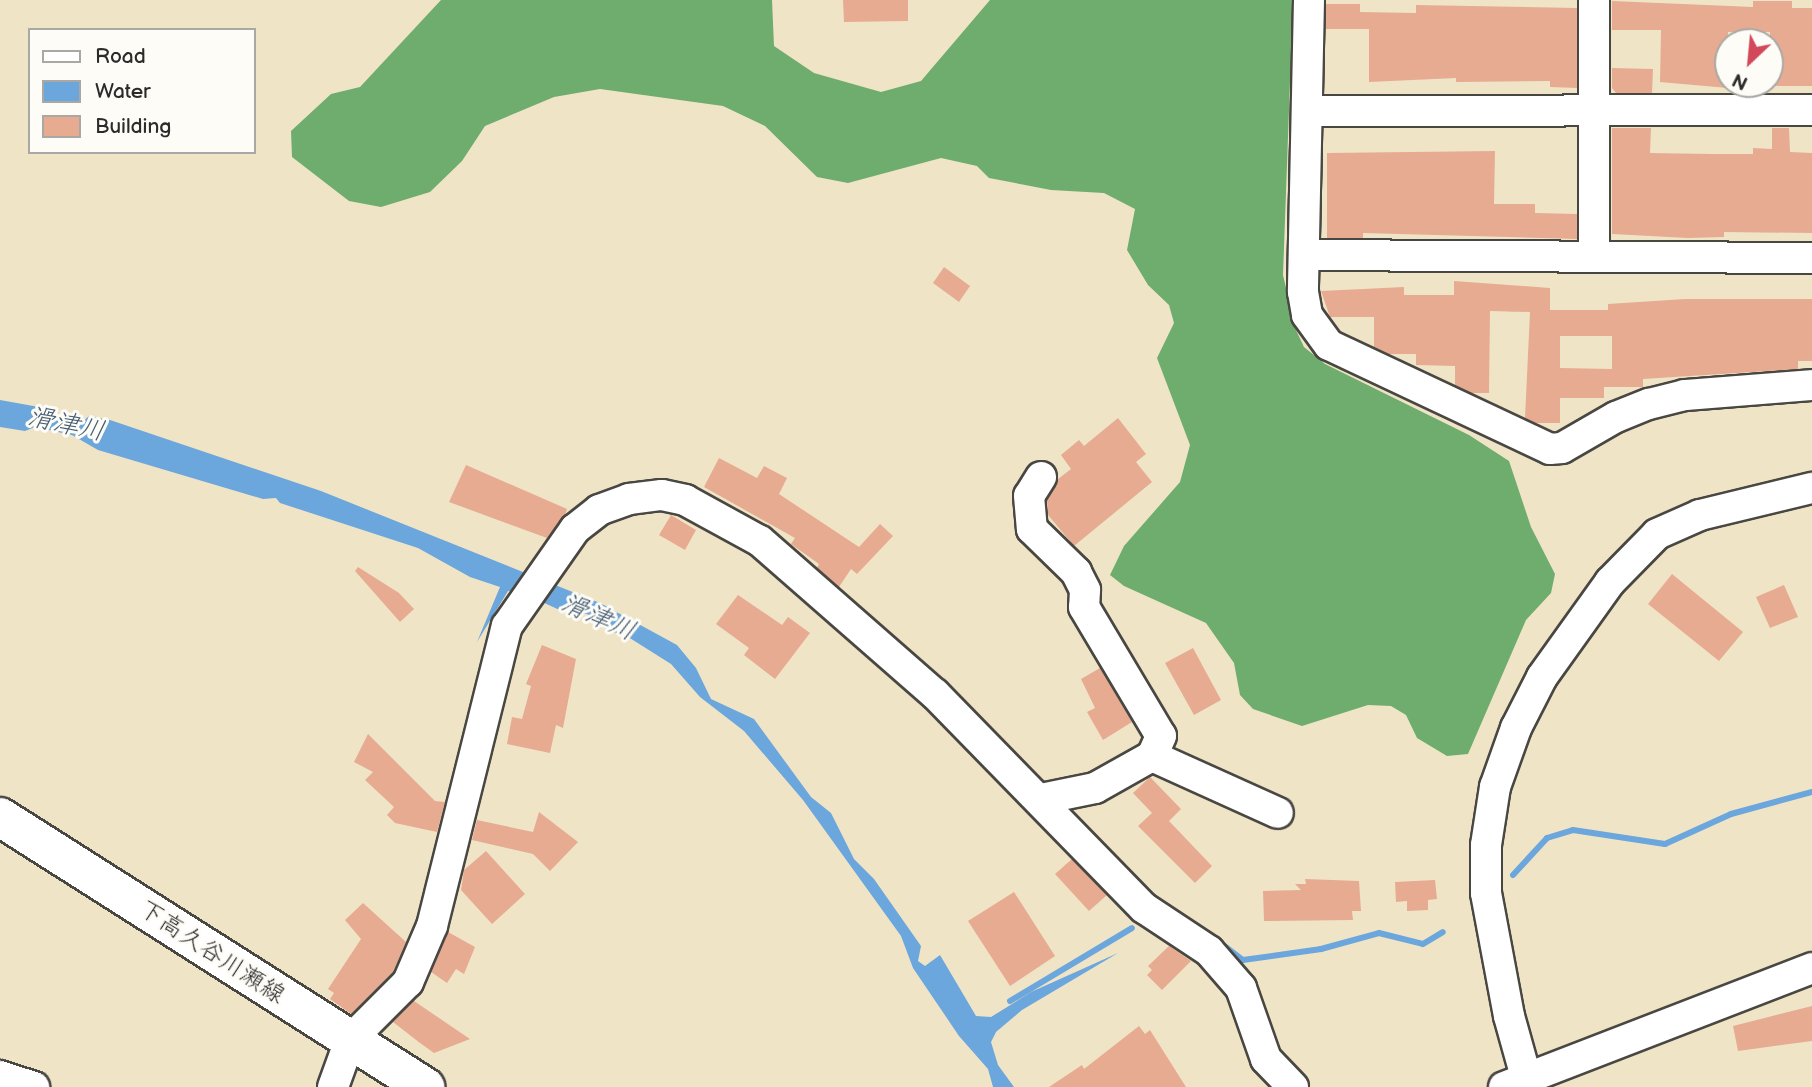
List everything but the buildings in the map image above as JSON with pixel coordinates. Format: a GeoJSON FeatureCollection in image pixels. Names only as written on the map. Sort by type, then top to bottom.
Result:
{"type":"FeatureCollection","features":[{"type":"Feature","properties":{"kind":"main road","name":"下高久谷川瀬線"},"geometry":{"type":"LineString","coordinates":[[0,817],[425,1087]]}},
{"type":"Feature","properties":{"kind":"street"},"geometry":{"type":"LineString","coordinates":[[1309,0],[1305,256],[1307,315],[1329,345],[1550,449],[1562,449],[1616,417],[1673,398],[1812,385]]}},
{"type":"Feature","properties":{"kind":"street"},"geometry":{"type":"LineString","coordinates":[[1594,0],[1594,257]]}},
{"type":"Feature","properties":{"kind":"street"},"geometry":{"type":"LineString","coordinates":[[1307,111],[1812,110]]}},
{"type":"Feature","properties":{"kind":"street"},"geometry":{"type":"LineString","coordinates":[[1305,256],[1812,258]]}},
{"type":"Feature","properties":{"kind":"street"},"geometry":{"type":"LineString","coordinates":[[1041,477],[1029,496],[1032,529],[1076,572],[1085,590],[1084,607],[1161,736],[1152,756],[1095,788],[1041,799]]}},
{"type":"Feature","properties":{"kind":"street"},"geometry":{"type":"LineString","coordinates":[[1812,488],[1700,515],[1657,534],[1610,582],[1542,677],[1516,728],[1495,787],[1486,845],[1486,892],[1508,1016],[1515,1082],[1812,968]]}},
{"type":"Feature","properties":{"kind":"street"},"geometry":{"type":"LineString","coordinates":[[333,1087],[350,1040],[408,982],[432,926],[511,620],[575,529],[599,510],[629,499],[662,495],[685,500],[746,531],[855,621],[1041,799],[1144,908],[1209,951],[1229,972],[1253,1012],[1266,1059],[1293,1087]]}},
{"type":"Feature","properties":{"kind":"street"},"geometry":{"type":"LineString","coordinates":[[1152,756],[1278,814]]}},
{"type":"Feature","properties":{"kind":"street"},"geometry":{"type":"LineString","coordinates":[[0,1076],[34,1087]]}},
{"type":"Feature","properties":{"kind":"green space"},"geometry":{"type":"Polygon","coordinates":[[[441,0],[772,0],[774,46],[814,73],[881,92],[921,81],[990,0],[1293,0],[1283,275],[1296,330],[1304,347],[1325,364],[1469,435],[1509,461],[1531,527],[1555,574],[1551,593],[1526,620],[1468,754],[1447,756],[1417,738],[1406,715],[1391,706],[1368,705],[1302,726],[1253,709],[1240,695],[1234,663],[1206,623],[1124,586],[1110,575],[1124,546],[1180,482],[1190,445],[1157,358],[1174,323],[1169,305],[1148,285],[1127,250],[1135,209],[1104,193],[1051,190],[989,178],[977,166],[941,158],[848,183],[817,177],[765,126],[723,106],[600,89],[554,97],[485,126],[462,161],[430,192],[381,207],[349,201],[292,157],[291,131],[331,94],[360,87],[441,0]]]}},
{"type":"Feature","properties":{"kind":"water","name":"滑津川"},"geometry":{"type":"Polygon","coordinates":[[[0,400],[50,409],[65,421],[79,425],[89,416],[110,420],[321,491],[600,603],[677,645],[696,668],[711,699],[754,719],[811,797],[831,813],[854,859],[874,879],[921,946],[918,961],[925,966],[940,955],[976,1016],[991,1017],[1031,992],[1118,953],[1022,1010],[996,1032],[991,1042],[998,1065],[1014,1087],[993,1087],[988,1069],[959,1036],[913,968],[901,936],[803,800],[744,731],[700,697],[671,664],[625,635],[608,631],[587,614],[564,612],[518,591],[508,591],[477,642],[500,587],[470,577],[418,548],[280,503],[276,498],[263,499],[98,450],[72,435],[35,427],[25,431],[0,427],[0,400]]]}},
{"type":"Feature","properties":{"kind":"waterway"},"geometry":{"type":"LineString","coordinates":[[1513,875],[1547,838],[1573,830],[1665,844],[1731,814],[1812,792]]}},
{"type":"Feature","properties":{"kind":"waterway"},"geometry":{"type":"LineString","coordinates":[[1178,916],[1199,927]]}},
{"type":"Feature","properties":{"kind":"waterway"},"geometry":{"type":"LineString","coordinates":[[1010,1001],[1132,928]]}},
{"type":"Feature","properties":{"kind":"waterway"},"geometry":{"type":"LineString","coordinates":[[1219,942],[1243,960],[1321,949],[1379,933],[1423,944],[1443,932]]}}]}
